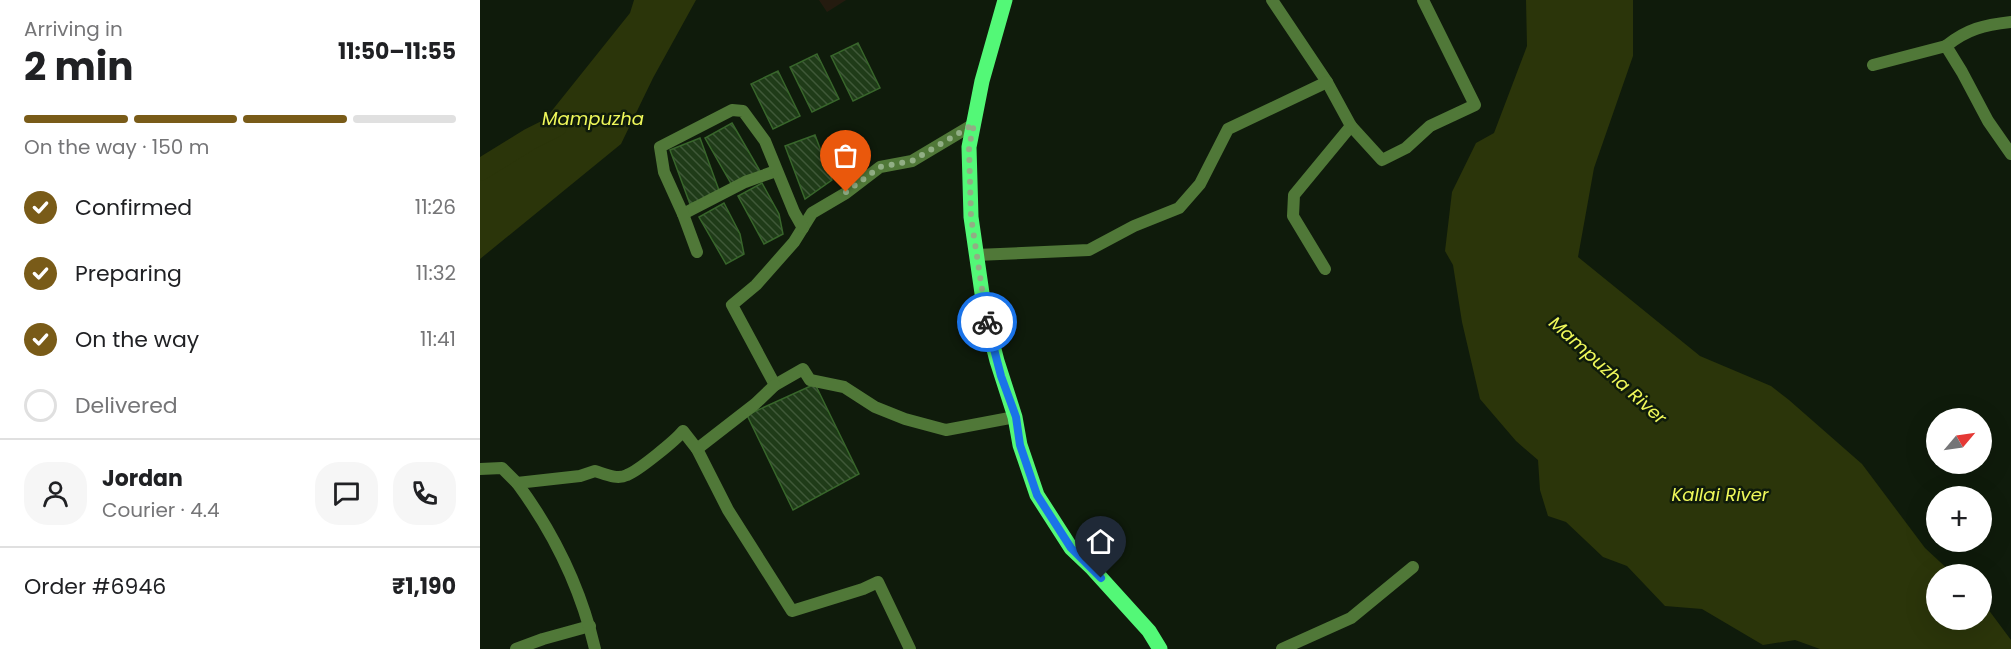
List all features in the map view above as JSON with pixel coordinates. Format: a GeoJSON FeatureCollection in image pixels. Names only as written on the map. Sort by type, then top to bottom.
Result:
{"type":"FeatureCollection","features":[{"type":"Feature","properties":{"kind":"main road"},"geometry":{"type":"LineString","coordinates":[[1005,0],[982,81],[969,147],[971,217],[985,314],[1000,371],[1016,417],[1020,445],[1037,495],[1071,548],[1092,567],[1149,631],[1160,649]]}},
{"type":"Feature","properties":{"kind":"street"},"geometry":{"type":"LineString","coordinates":[[1272,0],[1328,82],[1351,126],[1382,160],[1406,148],[1430,126],[1475,105],[1423,0]]}},
{"type":"Feature","properties":{"kind":"street"},"geometry":{"type":"LineString","coordinates":[[1873,65],[1946,46],[1961,34],[1991,24],[2011,22]]}},
{"type":"Feature","properties":{"kind":"street"},"geometry":{"type":"LineString","coordinates":[[1946,46],[1988,122],[2011,154]]}},
{"type":"Feature","properties":{"kind":"street"},"geometry":{"type":"LineString","coordinates":[[976,255],[1089,250],[1134,226],[1179,208],[1200,184],[1228,129],[1328,82]]}},
{"type":"Feature","properties":{"kind":"street"},"geometry":{"type":"LineString","coordinates":[[697,252],[664,172],[660,147],[732,110],[743,111],[765,141],[776,171],[803,228]]}},
{"type":"Feature","properties":{"kind":"street"},"geometry":{"type":"LineString","coordinates":[[775,384],[732,305],[756,285],[794,242],[812,213],[880,167],[912,161],[974,124]]}},
{"type":"Feature","properties":{"kind":"street"},"geometry":{"type":"LineString","coordinates":[[1325,269],[1293,216],[1294,195],[1351,126]]}},
{"type":"Feature","properties":{"kind":"street"},"geometry":{"type":"LineString","coordinates":[[683,214],[745,182],[776,171]]}},
{"type":"Feature","properties":{"kind":"street"},"geometry":{"type":"LineString","coordinates":[[696,449],[755,404],[775,384],[804,369],[810,380],[844,387],[875,407],[905,419],[946,430],[1016,417]]}},
{"type":"Feature","properties":{"kind":"street"},"geometry":{"type":"LineString","coordinates":[[517,483],[580,476],[595,471],[610,476],[626,476],[683,431],[696,449],[728,510],[792,611],[863,589],[878,582],[910,649]]}},
{"type":"Feature","properties":{"kind":"street"},"geometry":{"type":"LineString","coordinates":[[480,470],[502,468],[517,483],[536,509],[567,566],[590,626],[595,649]]}},
{"type":"Feature","properties":{"kind":"street"},"geometry":{"type":"LineString","coordinates":[[1282,649],[1351,618],[1413,567]]}},
{"type":"Feature","properties":{"kind":"street"},"geometry":{"type":"LineString","coordinates":[[516,649],[590,626]]}},
{"type":"Feature","properties":{"kind":"green space"},"geometry":{"type":"Polygon","coordinates":[[[819,0],[846,0],[827,12],[819,0]]]}},
{"type":"Feature","properties":{"kind":"water","name":"Mampuzha"},"geometry":{"type":"Polygon","coordinates":[[[634,0],[696,0],[653,78],[621,144],[480,259],[480,176],[514,158],[630,13],[634,0]]]}},
{"type":"Feature","properties":{"kind":"water","name":"Kallai River"},"geometry":{"type":"Polygon","coordinates":[[[1526,0],[1633,0],[1633,56],[1594,168],[1578,257],[1700,356],[1771,386],[1862,464],[1926,549],[1926,552],[1929,552],[1942,564],[1926,564],[1926,630],[1992,630],[1992,614],[2011,640],[2011,649],[1820,649],[1795,640],[1763,645],[1702,609],[1665,606],[1627,566],[1603,557],[1566,522],[1548,516],[1540,490],[1538,460],[1516,441],[1480,399],[1462,322],[1453,265],[1445,251],[1452,192],[1476,143],[1494,133],[1527,46],[1526,0]]]}},
{"type":"Feature","properties":{"kind":"building"},"geometry":{"type":"Polygon","coordinates":[[[858,43],[880,88],[853,101],[831,56],[858,43]]]}},
{"type":"Feature","properties":{"kind":"building"},"geometry":{"type":"Polygon","coordinates":[[[817,54],[839,99],[812,112],[790,67],[817,54]]]}},
{"type":"Feature","properties":{"kind":"building"},"geometry":{"type":"Polygon","coordinates":[[[778,71],[800,116],[773,129],[751,84],[778,71]]]}},
{"type":"Feature","properties":{"kind":"building"},"geometry":{"type":"Polygon","coordinates":[[[732,123],[760,171],[733,187],[705,138],[732,123]]]}},
{"type":"Feature","properties":{"kind":"building"},"geometry":{"type":"Polygon","coordinates":[[[815,135],[832,180],[805,199],[785,146],[815,135]]]}},
{"type":"Feature","properties":{"kind":"building"},"geometry":{"type":"Polygon","coordinates":[[[700,138],[720,193],[690,204],[670,150],[700,138]]]}},
{"type":"Feature","properties":{"kind":"building"},"geometry":{"type":"Polygon","coordinates":[[[762,183],[779,214],[783,234],[764,244],[738,196],[762,183]]]}},
{"type":"Feature","properties":{"kind":"building"},"geometry":{"type":"Polygon","coordinates":[[[724,203],[740,234],[744,254],[726,264],[699,217],[724,203]]]}},
{"type":"Feature","properties":{"kind":"building"},"geometry":{"type":"Polygon","coordinates":[[[815,384],[859,474],[793,510],[747,415],[815,384]]]}},
{"type":"Feature","properties":{"kind":"waterway"},"geometry":{"type":"LineString","coordinates":[[480,170],[556,126]]}},
{"type":"Feature","properties":{"kind":"way so far"},"geometry":{"type":"LineString","coordinates":[[846,192],[880,167],[912,161],[974,124],[969,147],[971,217],[987,322]]}},
{"type":"Feature","properties":{"kind":"route"},"geometry":{"type":"LineString","coordinates":[[987,322],[1001,376],[1016,417],[1020,445],[1037,495],[1071,548],[1101,578]]}},
{"type":"Feature","properties":{"kind":"water label","name":"Mampuzha River"},"geometry":{"type":"Point","coordinates":[1608,370]}}]}
